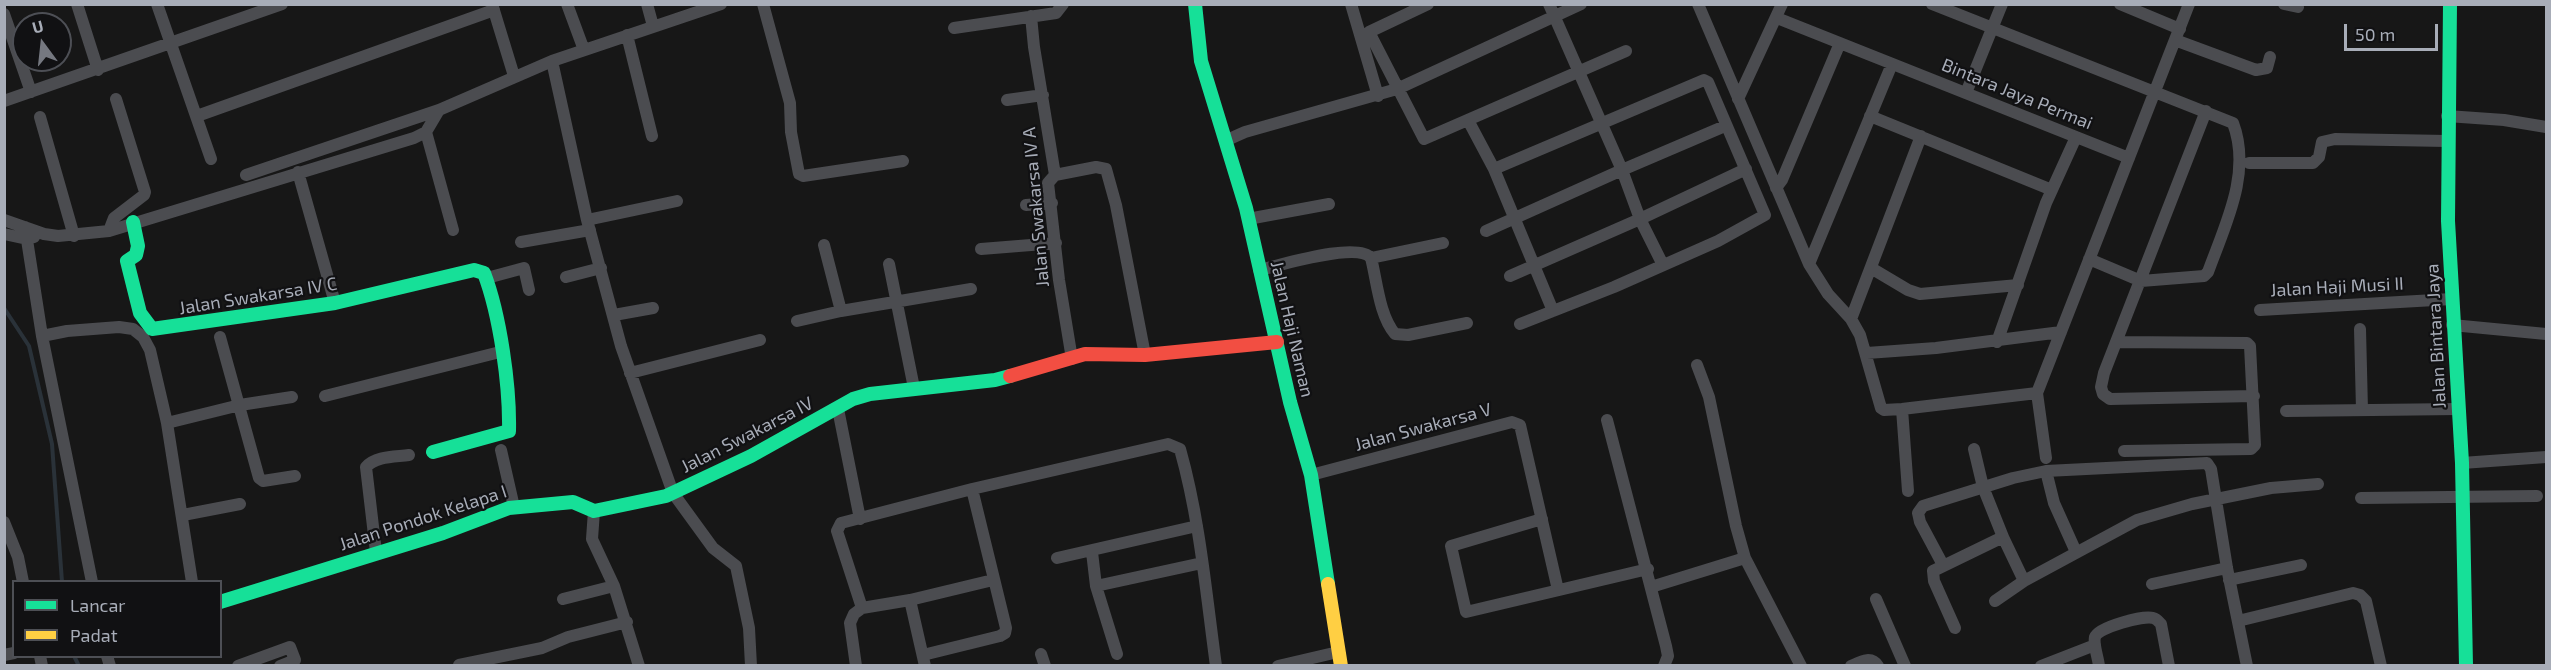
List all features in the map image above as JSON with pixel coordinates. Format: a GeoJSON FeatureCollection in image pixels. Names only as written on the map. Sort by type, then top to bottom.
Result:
{"type":"FeatureCollection","features":[{"type":"Feature","properties":{"kind":"street"},"geometry":{"type":"LineString","coordinates":[[78,4],[98,70]]}},
{"type":"Feature","properties":{"kind":"street"},"geometry":{"type":"LineString","coordinates":[[157,4],[211,159]]}},
{"type":"Feature","properties":{"kind":"street"},"geometry":{"type":"LineString","coordinates":[[238,4],[243,18]]}},
{"type":"Feature","properties":{"kind":"street"},"geometry":{"type":"LineString","coordinates":[[4,101],[282,4]]}},
{"type":"Feature","properties":{"kind":"street"},"geometry":{"type":"LineString","coordinates":[[567,4],[584,50]]}},
{"type":"Feature","properties":{"kind":"street"},"geometry":{"type":"LineString","coordinates":[[647,4],[653,26]]}},
{"type":"Feature","properties":{"kind":"street"},"geometry":{"type":"LineString","coordinates":[[246,175],[439,110],[514,76],[721,4]]}},
{"type":"Feature","properties":{"kind":"street"},"geometry":{"type":"LineString","coordinates":[[763,4],[790,102],[791,132],[799,174],[803,176],[903,161]]}},
{"type":"Feature","properties":{"kind":"street"},"geometry":{"type":"LineString","coordinates":[[954,28],[1056,13],[1063,4]]}},
{"type":"Feature","properties":{"kind":"street","name":"Jalan Haji Naman"},"geometry":{"type":"LineString","coordinates":[[1195,4],[1201,61],[1227,140],[1248,219],[1290,402],[1311,475],[1340,659]]}},
{"type":"Feature","properties":{"kind":"street"},"geometry":{"type":"LineString","coordinates":[[1351,4],[1378,96]]}},
{"type":"Feature","properties":{"kind":"street"},"geometry":{"type":"LineString","coordinates":[[1428,4],[1369,33],[1424,139],[1469,122],[1626,51]]}},
{"type":"Feature","properties":{"kind":"street"},"geometry":{"type":"LineString","coordinates":[[1227,140],[1245,132],[1397,89],[1552,10],[1581,4]]}},
{"type":"Feature","properties":{"kind":"street"},"geometry":{"type":"LineString","coordinates":[[1738,99],[1782,4]]}},
{"type":"Feature","properties":{"kind":"street"},"geometry":{"type":"LineString","coordinates":[[1932,4],[2233,123],[2238,145],[2239,184],[2208,272],[2204,276],[2189,279],[2140,281],[2089,260]]}},
{"type":"Feature","properties":{"kind":"street"},"geometry":{"type":"LineString","coordinates":[[1966,93],[2002,4]]}},
{"type":"Feature","properties":{"kind":"street"},"geometry":{"type":"LineString","coordinates":[[2120,4],[2177,34],[2256,70],[2267,68],[2270,57]]}},
{"type":"Feature","properties":{"kind":"street"},"geometry":{"type":"LineString","coordinates":[[2076,552],[2054,503],[2046,465],[2037,393],[2189,4]]}},
{"type":"Feature","properties":{"kind":"street"},"geometry":{"type":"LineString","coordinates":[[2284,4],[2298,7]]}},
{"type":"Feature","properties":{"kind":"street","name":"Jalan Bintara Jaya"},"geometry":{"type":"LineString","coordinates":[[2450,4],[2447,116],[2448,221],[2452,325],[2462,463],[2466,666]]}},
{"type":"Feature","properties":{"kind":"street"},"geometry":{"type":"LineString","coordinates":[[1700,6],[1809,264],[1828,294],[1851,319],[1867,353],[1881,408],[1902,409],[2037,393]]}},
{"type":"Feature","properties":{"kind":"street"},"geometry":{"type":"LineString","coordinates":[[197,116],[493,7],[514,76]]}},
{"type":"Feature","properties":{"kind":"street"},"geometry":{"type":"LineString","coordinates":[[1552,10],[1622,170],[1640,219],[1663,265]]}},
{"type":"Feature","properties":{"kind":"street","name":"Jalan Swakarsa IV A"},"geometry":{"type":"LineString","coordinates":[[1031,16],[1030,25],[1043,94],[1054,175],[1048,183],[1059,280],[1072,358]]}},
{"type":"Feature","properties":{"kind":"street"},"geometry":{"type":"LineString","coordinates":[[5,18],[31,92]]}},
{"type":"Feature","properties":{"kind":"street","name":"Bintara Jaya Permai"},"geometry":{"type":"LineString","coordinates":[[1777,18],[2129,158]]}},
{"type":"Feature","properties":{"kind":"street"},"geometry":{"type":"LineString","coordinates":[[627,35],[652,136]]}},
{"type":"Feature","properties":{"kind":"street"},"geometry":{"type":"LineString","coordinates":[[1776,188],[1782,180],[1815,106],[1840,43]]}},
{"type":"Feature","properties":{"kind":"street","name":"Jalan Swakarsa IV"},"geometry":{"type":"LineString","coordinates":[[552,62],[588,225],[630,373],[674,493],[751,456],[862,396],[995,380],[1085,354],[1145,355],[1277,342]]}},
{"type":"Feature","properties":{"kind":"street"},"geometry":{"type":"LineString","coordinates":[[1809,264],[1892,64]]}},
{"type":"Feature","properties":{"kind":"street"},"geometry":{"type":"LineString","coordinates":[[1494,169],[1704,80],[1708,82],[1764,217],[1718,241],[1520,324]]}},
{"type":"Feature","properties":{"kind":"street"},"geometry":{"type":"LineString","coordinates":[[1007,100],[1043,94]]}},
{"type":"Feature","properties":{"kind":"street"},"geometry":{"type":"LineString","coordinates":[[110,231],[114,218],[145,192],[116,99]]}},
{"type":"Feature","properties":{"kind":"street"},"geometry":{"type":"LineString","coordinates":[[4,234],[74,236],[110,231],[133,222],[414,138],[426,132],[439,110]]}},
{"type":"Feature","properties":{"kind":"street"},"geometry":{"type":"LineString","coordinates":[[2206,111],[2104,373],[2103,394],[2110,399],[2254,396]]}},
{"type":"Feature","properties":{"kind":"street"},"geometry":{"type":"LineString","coordinates":[[1870,116],[2052,190]]}},
{"type":"Feature","properties":{"kind":"street"},"geometry":{"type":"LineString","coordinates":[[2447,116],[2504,120],[2547,127]]}},
{"type":"Feature","properties":{"kind":"street"},"geometry":{"type":"LineString","coordinates":[[40,117],[74,236]]}},
{"type":"Feature","properties":{"kind":"street"},"geometry":{"type":"LineString","coordinates":[[1469,122],[1494,169],[1553,311]]}},
{"type":"Feature","properties":{"kind":"street"},"geometry":{"type":"LineString","coordinates":[[1486,231],[1725,126]]}},
{"type":"Feature","properties":{"kind":"street"},"geometry":{"type":"LineString","coordinates":[[426,132],[453,231]]}},
{"type":"Feature","properties":{"kind":"street"},"geometry":{"type":"LineString","coordinates":[[1851,319],[1921,136]]}},
{"type":"Feature","properties":{"kind":"street"},"geometry":{"type":"LineString","coordinates":[[1997,342],[2052,190],[2076,137]]}},
{"type":"Feature","properties":{"kind":"street"},"geometry":{"type":"LineString","coordinates":[[2249,163],[2313,163],[2319,157],[2322,142],[2335,139],[2389,142],[2447,141]]}},
{"type":"Feature","properties":{"kind":"street"},"geometry":{"type":"LineString","coordinates":[[1054,175],[1096,167],[1106,169],[1145,355]]}},
{"type":"Feature","properties":{"kind":"street"},"geometry":{"type":"LineString","coordinates":[[1509,276],[1640,219],[1746,169]]}},
{"type":"Feature","properties":{"kind":"street"},"geometry":{"type":"LineString","coordinates":[[298,172],[335,303]]}},
{"type":"Feature","properties":{"kind":"street"},"geometry":{"type":"LineString","coordinates":[[521,242],[677,201]]}},
{"type":"Feature","properties":{"kind":"street"},"geometry":{"type":"LineString","coordinates":[[1026,205],[1052,203]]}},
{"type":"Feature","properties":{"kind":"street"},"geometry":{"type":"LineString","coordinates":[[1248,219],[1329,204]]}},
{"type":"Feature","properties":{"kind":"street"},"geometry":{"type":"LineString","coordinates":[[4,220],[26,233]]}},
{"type":"Feature","properties":{"kind":"street","name":"Jalan Swakarsa IV C"},"geometry":{"type":"LineString","coordinates":[[133,222],[138,246],[136,255],[127,261],[140,314],[152,329],[335,303],[474,270],[486,275]]}},
{"type":"Feature","properties":{"kind":"street"},"geometry":{"type":"LineString","coordinates":[[26,233],[42,336],[92,580]]}},
{"type":"Feature","properties":{"kind":"street"},"geometry":{"type":"LineString","coordinates":[[981,249],[1056,243]]}},
{"type":"Feature","properties":{"kind":"street"},"geometry":{"type":"LineString","coordinates":[[1259,270],[1329,254],[1363,253],[1371,258],[1443,243]]}},
{"type":"Feature","properties":{"kind":"street"},"geometry":{"type":"LineString","coordinates":[[824,245],[842,311]]}},
{"type":"Feature","properties":{"kind":"street"},"geometry":{"type":"LineString","coordinates":[[1371,258],[1383,307],[1389,325],[1395,334],[1408,335],[1467,323]]}},
{"type":"Feature","properties":{"kind":"street"},"geometry":{"type":"LineString","coordinates":[[890,264],[914,388]]}},
{"type":"Feature","properties":{"kind":"street"},"geometry":{"type":"LineString","coordinates":[[433,452],[509,431],[500,352],[486,275],[524,268],[529,290]]}},
{"type":"Feature","properties":{"kind":"street"},"geometry":{"type":"LineString","coordinates":[[566,277],[601,268]]}},
{"type":"Feature","properties":{"kind":"street"},"geometry":{"type":"LineString","coordinates":[[1871,268],[1908,290],[1920,294],[2019,285]]}},
{"type":"Feature","properties":{"kind":"street"},"geometry":{"type":"LineString","coordinates":[[797,321],[897,300],[971,289]]}},
{"type":"Feature","properties":{"kind":"street","name":"Jalan Haji Musi II"},"geometry":{"type":"LineString","coordinates":[[2259,310],[2452,299]]}},
{"type":"Feature","properties":{"kind":"street"},"geometry":{"type":"LineString","coordinates":[[614,315],[653,308]]}},
{"type":"Feature","properties":{"kind":"street"},"geometry":{"type":"LineString","coordinates":[[2452,325],[2547,334]]}},
{"type":"Feature","properties":{"kind":"street"},"geometry":{"type":"LineString","coordinates":[[42,336],[67,331],[109,328],[133,329],[143,337],[150,350],[167,423],[192,580]]}},
{"type":"Feature","properties":{"kind":"street"},"geometry":{"type":"LineString","coordinates":[[2360,329],[2361,410]]}},
{"type":"Feature","properties":{"kind":"street"},"geometry":{"type":"LineString","coordinates":[[1867,353],[1997,342],[2061,332]]}},
{"type":"Feature","properties":{"kind":"street"},"geometry":{"type":"LineString","coordinates":[[220,337],[259,478],[263,481],[295,476]]}},
{"type":"Feature","properties":{"kind":"street"},"geometry":{"type":"LineString","coordinates":[[630,373],[760,340]]}},
{"type":"Feature","properties":{"kind":"street"},"geometry":{"type":"LineString","coordinates":[[2118,342],[2247,343],[2250,346],[2254,396],[2255,445],[2250,449],[2124,452]]}},
{"type":"Feature","properties":{"kind":"street"},"geometry":{"type":"LineString","coordinates":[[325,396],[500,352]]}},
{"type":"Feature","properties":{"kind":"street"},"geometry":{"type":"LineString","coordinates":[[1697,364],[1712,407],[1736,526],[1745,558],[1801,666]]}},
{"type":"Feature","properties":{"kind":"street"},"geometry":{"type":"LineString","coordinates":[[167,423],[240,405],[292,397]]}},
{"type":"Feature","properties":{"kind":"street"},"geometry":{"type":"LineString","coordinates":[[838,409],[860,519]]}},
{"type":"Feature","properties":{"kind":"street"},"geometry":{"type":"LineString","coordinates":[[1902,409],[1908,491]]}},
{"type":"Feature","properties":{"kind":"street"},"geometry":{"type":"LineString","coordinates":[[2286,411],[2458,409]]}},
{"type":"Feature","properties":{"kind":"street"},"geometry":{"type":"LineString","coordinates":[[1607,420],[1648,569],[1666,646],[1668,656],[1664,666]]}},
{"type":"Feature","properties":{"kind":"street","name":"Jalan Swakarsa V"},"geometry":{"type":"LineString","coordinates":[[1311,475],[1512,422],[1516,423],[1520,425],[1558,590]]}},
{"type":"Feature","properties":{"kind":"street"},"geometry":{"type":"LineString","coordinates":[[862,608],[837,528],[841,523],[972,489],[1168,444],[1180,449],[1197,526],[1216,666]]}},
{"type":"Feature","properties":{"kind":"street"},"geometry":{"type":"LineString","coordinates":[[1974,449],[1983,487],[2024,581]]}},
{"type":"Feature","properties":{"kind":"street"},"geometry":{"type":"LineString","coordinates":[[501,450],[514,507]]}},
{"type":"Feature","properties":{"kind":"street"},"geometry":{"type":"LineString","coordinates":[[376,552],[366,467],[374,461],[409,455]]}},
{"type":"Feature","properties":{"kind":"street"},"geometry":{"type":"LineString","coordinates":[[2462,463],[2547,457]]}},
{"type":"Feature","properties":{"kind":"street"},"geometry":{"type":"LineString","coordinates":[[1943,565],[1920,522],[1918,513],[1923,506],[1936,500],[1983,487],[2046,465],[2206,463],[2211,469],[2228,574],[2247,666]]}},
{"type":"Feature","properties":{"kind":"street"},"geometry":{"type":"LineString","coordinates":[[1995,601],[2024,581],[2137,520],[2162,511],[2271,488],[2318,484]]}},
{"type":"Feature","properties":{"kind":"street"},"geometry":{"type":"LineString","coordinates":[[910,600],[924,660],[1005,633],[1006,628],[972,489]]}},
{"type":"Feature","properties":{"kind":"street"},"geometry":{"type":"LineString","coordinates":[[674,493],[713,548],[736,566],[749,628],[751,666]]}},
{"type":"Feature","properties":{"kind":"street","name":"Jalan Pondok Kelapa I"},"geometry":{"type":"LineString","coordinates":[[222,601],[443,533],[514,507],[573,502],[594,511],[640,503],[674,493]]}},
{"type":"Feature","properties":{"kind":"street"},"geometry":{"type":"LineString","coordinates":[[2361,498],[2537,496]]}},
{"type":"Feature","properties":{"kind":"street"},"geometry":{"type":"LineString","coordinates":[[183,515],[240,504]]}},
{"type":"Feature","properties":{"kind":"street"},"geometry":{"type":"LineString","coordinates":[[594,511],[592,539],[614,586],[639,666]]}},
{"type":"Feature","properties":{"kind":"street"},"geometry":{"type":"LineString","coordinates":[[1542,519],[1454,544],[1449,550],[1466,612],[1648,569]]}},
{"type":"Feature","properties":{"kind":"street"},"geometry":{"type":"LineString","coordinates":[[4,522],[18,557],[23,580]]}},
{"type":"Feature","properties":{"kind":"street"},"geometry":{"type":"LineString","coordinates":[[1057,558],[1092,552],[1197,526]]}},
{"type":"Feature","properties":{"kind":"street"},"geometry":{"type":"LineString","coordinates":[[1955,628],[1932,574],[1933,570],[2003,537]]}},
{"type":"Feature","properties":{"kind":"street"},"geometry":{"type":"LineString","coordinates":[[1092,552],[1096,586],[1117,654]]}},
{"type":"Feature","properties":{"kind":"street"},"geometry":{"type":"LineString","coordinates":[[1651,587],[1745,558]]}},
{"type":"Feature","properties":{"kind":"street"},"geometry":{"type":"LineString","coordinates":[[1096,586],[1202,563]]}},
{"type":"Feature","properties":{"kind":"street"},"geometry":{"type":"LineString","coordinates":[[2152,584],[2301,565]]}},
{"type":"Feature","properties":{"kind":"street"},"geometry":{"type":"LineString","coordinates":[[856,666],[850,623],[854,614],[862,608],[910,600],[993,580]]}},
{"type":"Feature","properties":{"kind":"street"},"geometry":{"type":"LineString","coordinates":[[563,599],[614,586]]}},
{"type":"Feature","properties":{"kind":"street"},"geometry":{"type":"LineString","coordinates":[[2238,621],[2353,593],[2360,595],[2366,601],[2381,666]]}},
{"type":"Feature","properties":{"kind":"street"},"geometry":{"type":"LineString","coordinates":[[1876,599],[1905,666]]}},
{"type":"Feature","properties":{"kind":"street"},"geometry":{"type":"LineString","coordinates":[[2099,666],[2095,635],[2106,627],[2148,618],[2157,620],[2161,624],[2169,666]]}},
{"type":"Feature","properties":{"kind":"street"},"geometry":{"type":"LineString","coordinates":[[465,665],[542,648],[568,637],[627,622]]}},
{"type":"Feature","properties":{"kind":"street"},"geometry":{"type":"LineString","coordinates":[[2041,666],[2095,645]]}},
{"type":"Feature","properties":{"kind":"street"},"geometry":{"type":"LineString","coordinates":[[238,666],[285,648],[291,648],[295,660],[280,666]]}},
{"type":"Feature","properties":{"kind":"street"},"geometry":{"type":"LineString","coordinates":[[1278,666],[1340,659]]}},
{"type":"Feature","properties":{"kind":"street"},"geometry":{"type":"LineString","coordinates":[[1851,666],[1869,660],[1878,666]]}},
{"type":"Feature","properties":{"kind":"waterway"},"geometry":{"type":"LineString","coordinates":[[4,308],[29,346],[52,444],[62,580]]}},
{"type":"Feature","properties":{"kind":"waterway"},"geometry":{"type":"LineString","coordinates":[[75,658],[79,666]]}},
{"type":"Feature","properties":{"kind":"traffic: fast"},"geometry":{"type":"LineString","coordinates":[[1195,4],[1201,61],[1246,208],[1290,402],[1311,475],[1328,584]]}},
{"type":"Feature","properties":{"kind":"traffic: fast"},"geometry":{"type":"LineString","coordinates":[[2450,4],[2448,221],[2462,463],[2466,666]]}},
{"type":"Feature","properties":{"kind":"traffic: fast"},"geometry":{"type":"LineString","coordinates":[[133,222],[138,246],[136,255],[127,261],[140,313],[152,329],[335,303],[474,270],[484,273],[495,309],[503,351],[508,393],[509,431],[433,452]]}},
{"type":"Feature","properties":{"kind":"traffic: fast"},"geometry":{"type":"LineString","coordinates":[[222,601],[443,533],[509,508],[573,502],[594,511],[666,496],[751,456],[853,399],[870,394],[995,380],[1010,376]]}},
{"type":"Feature","properties":{"kind":"traffic: slow"},"geometry":{"type":"LineString","coordinates":[[1328,584],[1341,666]]}},
{"type":"Feature","properties":{"kind":"traffic: jam"},"geometry":{"type":"LineString","coordinates":[[1010,376],[1085,354],[1145,355],[1277,342]]}}]}
